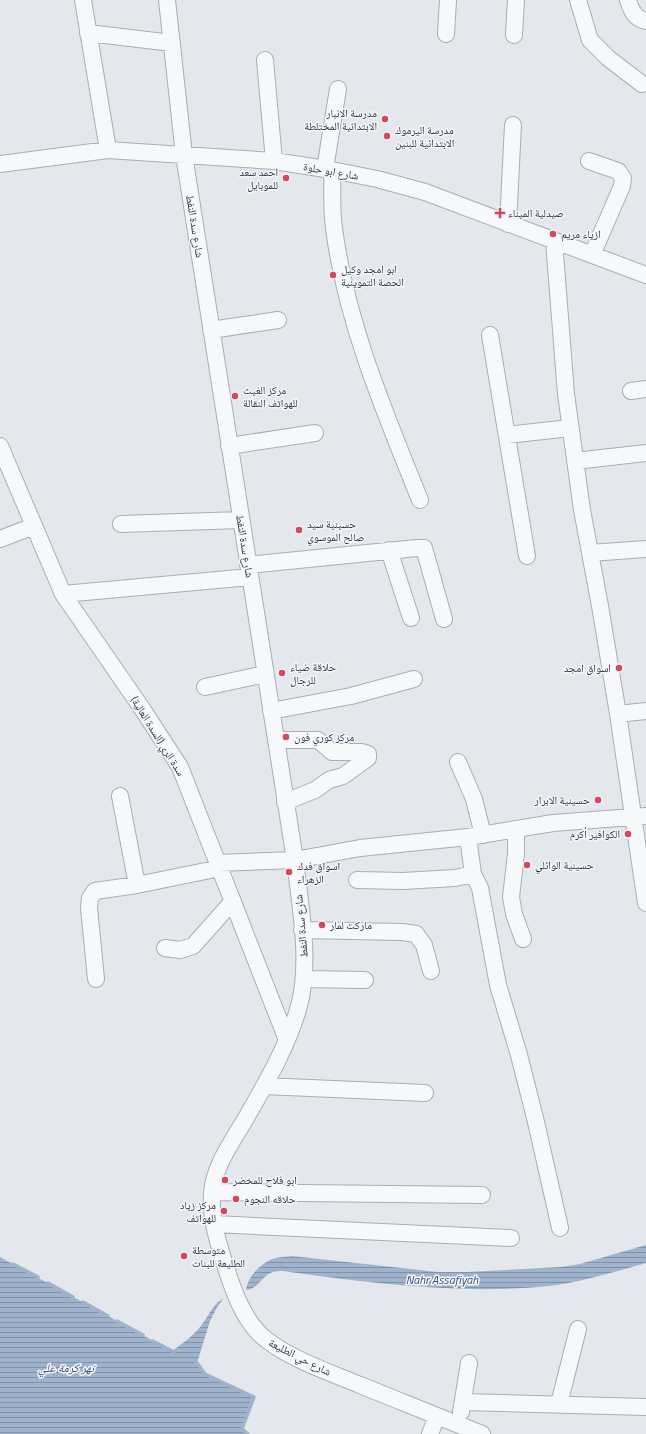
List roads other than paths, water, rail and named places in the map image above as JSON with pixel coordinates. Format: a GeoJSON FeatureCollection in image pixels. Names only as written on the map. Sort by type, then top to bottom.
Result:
{"type":"FeatureCollection","features":[{"type":"Feature","properties":{"kind":"street"},"geometry":{"type":"LineString","coordinates":[[83,0],[108,150]]}},
{"type":"Feature","properties":{"kind":"street","name":"شارع سدة النفط"},"geometry":{"type":"LineString","coordinates":[[167,0],[184,155],[295,860],[304,949],[304,978],[300,1005],[287,1040],[264,1086]]}},
{"type":"Feature","properties":{"kind":"street"},"geometry":{"type":"LineString","coordinates":[[446,34],[448,0]]}},
{"type":"Feature","properties":{"kind":"street"},"geometry":{"type":"LineString","coordinates":[[514,35],[516,0]]}},
{"type":"Feature","properties":{"kind":"street"},"geometry":{"type":"LineString","coordinates":[[578,0],[590,40],[608,58],[642,84]]}},
{"type":"Feature","properties":{"kind":"street"},"geometry":{"type":"LineString","coordinates":[[628,0],[631,9],[637,17],[646,21]]}},
{"type":"Feature","properties":{"kind":"street"},"geometry":{"type":"LineString","coordinates":[[88,33],[172,43]]}},
{"type":"Feature","properties":{"kind":"street"},"geometry":{"type":"LineString","coordinates":[[265,60],[274,161]]}},
{"type":"Feature","properties":{"kind":"street"},"geometry":{"type":"LineString","coordinates":[[338,89],[329,170],[334,227],[342,278],[360,341],[390,426],[420,500]]}},
{"type":"Feature","properties":{"kind":"street"},"geometry":{"type":"LineString","coordinates":[[508,224],[513,125]]}},
{"type":"Feature","properties":{"kind":"street","name":"شارع ابو حلوة"},"geometry":{"type":"LineString","coordinates":[[0,164],[108,150],[274,161],[329,170],[377,179],[425,192],[646,275]]}},
{"type":"Feature","properties":{"kind":"street"},"geometry":{"type":"LineString","coordinates":[[589,161],[618,171],[623,178],[622,186],[592,255]]}},
{"type":"Feature","properties":{"kind":"street"},"geometry":{"type":"LineString","coordinates":[[554,241],[570,428],[582,510],[618,714],[640,816],[646,903]]}},
{"type":"Feature","properties":{"kind":"street"},"geometry":{"type":"LineString","coordinates":[[211,330],[278,320]]}},
{"type":"Feature","properties":{"kind":"street"},"geometry":{"type":"LineString","coordinates":[[490,335],[528,556]]}},
{"type":"Feature","properties":{"kind":"street"},"geometry":{"type":"LineString","coordinates":[[507,435],[570,428]]}},
{"type":"Feature","properties":{"kind":"street"},"geometry":{"type":"LineString","coordinates":[[229,446],[315,434]]}},
{"type":"Feature","properties":{"kind":"street","name":"سدة الري (السدة العالية)"},"geometry":{"type":"LineString","coordinates":[[0,446],[63,594],[143,710],[180,767],[287,1040]]}},
{"type":"Feature","properties":{"kind":"street"},"geometry":{"type":"LineString","coordinates":[[575,461],[646,453]]}},
{"type":"Feature","properties":{"kind":"street"},"geometry":{"type":"LineString","coordinates":[[121,524],[241,520]]}},
{"type":"Feature","properties":{"kind":"street"},"geometry":{"type":"LineString","coordinates":[[0,539],[34,526]]}},
{"type":"Feature","properties":{"kind":"street"},"geometry":{"type":"LineString","coordinates":[[63,594],[249,571],[389,550],[424,548],[444,619]]}},
{"type":"Feature","properties":{"kind":"street"},"geometry":{"type":"LineString","coordinates":[[590,553],[646,549]]}},
{"type":"Feature","properties":{"kind":"street"},"geometry":{"type":"LineString","coordinates":[[389,550],[411,618]]}},
{"type":"Feature","properties":{"kind":"street"},"geometry":{"type":"LineString","coordinates":[[205,687],[265,674]]}},
{"type":"Feature","properties":{"kind":"street"},"geometry":{"type":"LineString","coordinates":[[271,711],[350,696],[414,679]]}},
{"type":"Feature","properties":{"kind":"street"},"geometry":{"type":"LineString","coordinates":[[618,714],[646,711]]}},
{"type":"Feature","properties":{"kind":"street"},"geometry":{"type":"LineString","coordinates":[[276,740],[318,740],[332,752],[362,752],[368,754],[368,758],[343,776],[329,780],[315,790],[286,802]]}},
{"type":"Feature","properties":{"kind":"street"},"geometry":{"type":"LineString","coordinates":[[458,762],[474,799],[476,836],[473,874],[480,888],[498,985],[519,1055],[560,1228]]}},
{"type":"Feature","properties":{"kind":"street"},"geometry":{"type":"LineString","coordinates":[[120,796],[137,885]]}},
{"type":"Feature","properties":{"kind":"street"},"geometry":{"type":"LineString","coordinates":[[96,978],[89,908],[90,898],[96,891],[137,885],[219,866],[295,860],[360,848],[476,836],[553,823],[640,816]]}},
{"type":"Feature","properties":{"kind":"street"},"geometry":{"type":"LineString","coordinates":[[516,829],[516,854],[511,897],[514,914],[523,939]]}},
{"type":"Feature","properties":{"kind":"street"},"geometry":{"type":"LineString","coordinates":[[358,880],[403,881],[455,878],[473,874]]}},
{"type":"Feature","properties":{"kind":"street"},"geometry":{"type":"LineString","coordinates":[[165,948],[180,950],[193,946],[233,901]]}},
{"type":"Feature","properties":{"kind":"street"},"geometry":{"type":"LineString","coordinates":[[302,930],[402,932],[416,934],[424,945],[432,971]]}},
{"type":"Feature","properties":{"kind":"street"},"geometry":{"type":"LineString","coordinates":[[304,978],[365,980]]}},
{"type":"Feature","properties":{"kind":"street"},"geometry":{"type":"LineString","coordinates":[[264,1086],[426,1094]]}},
{"type":"Feature","properties":{"kind":"street","name":"شارع حي الطليعة"},"geometry":{"type":"LineString","coordinates":[[264,1086],[222,1160],[216,1175],[212,1192],[212,1213],[224,1260],[237,1295],[249,1320],[266,1340],[315,1367],[482,1434]]}},
{"type":"Feature","properties":{"kind":"street"},"geometry":{"type":"LineString","coordinates":[[212,1192],[482,1195]]}},
{"type":"Feature","properties":{"kind":"street"},"geometry":{"type":"LineString","coordinates":[[214,1224],[512,1238]]}},
{"type":"Feature","properties":{"kind":"street"},"geometry":{"type":"LineString","coordinates":[[559,1404],[578,1328]]}},
{"type":"Feature","properties":{"kind":"street"},"geometry":{"type":"LineString","coordinates":[[459,1425],[469,1363]]}},
{"type":"Feature","properties":{"kind":"street"},"geometry":{"type":"LineString","coordinates":[[463,1402],[646,1407]]}},
{"type":"Feature","properties":{"kind":"street"},"geometry":{"type":"LineString","coordinates":[[430,1434],[437,1416]]}},
{"type":"Feature","properties":{"kind":"water","name":"Nahr Assafiyah"},"geometry":{"type":"Polygon","coordinates":[[[646,1245],[646,1263],[585,1279],[549,1286],[483,1289],[449,1288],[349,1280],[280,1271],[269,1274],[257,1285],[246,1290],[251,1276],[261,1265],[275,1258],[292,1256],[438,1272],[467,1272],[561,1267],[580,1264],[646,1245]]]}},
{"type":"Feature","properties":{"kind":"water","name":"نهر كرمة علي"},"geometry":{"type":"Polygon","coordinates":[[[0,1257],[172,1351],[197,1331],[214,1306],[223,1299],[210,1321],[197,1363],[205,1374],[254,1397],[242,1429],[248,1434],[0,1434],[0,1257]]]}},
{"type":"Feature","properties":{"kind":"waterway"},"geometry":{"type":"LineString","coordinates":[[13,1264],[38,1277]]}},
{"type":"Feature","properties":{"kind":"waterway"},"geometry":{"type":"LineString","coordinates":[[48,1283],[73,1297]]}},
{"type":"Feature","properties":{"kind":"waterway"},"geometry":{"type":"LineString","coordinates":[[83,1302],[108,1316]]}},
{"type":"Feature","properties":{"kind":"waterway"},"geometry":{"type":"LineString","coordinates":[[117,1321],[143,1335]]}},
{"type":"Feature","properties":{"kind":"waterway"},"geometry":{"type":"LineString","coordinates":[[153,1341],[174,1352]]}},
{"type":"Feature","properties":{"kind":"waterway"},"geometry":{"type":"LineString","coordinates":[[195,1361],[205,1374],[254,1397],[242,1429],[248,1434]]}},
{"type":"Feature","properties":{"kind":"place","name":"مدرسة الانبار الابتدائية المختلطة"},"geometry":{"type":"Point","coordinates":[385,119]}},
{"type":"Feature","properties":{"kind":"place","name":"مدرسة اليرموك الابتدائية للبنين"},"geometry":{"type":"Point","coordinates":[387,136]}},
{"type":"Feature","properties":{"kind":"place","name":"احمد سعد للموبايل"},"geometry":{"type":"Point","coordinates":[286,178]}},
{"type":"Feature","properties":{"kind":"place","name":"صيدلية الميناء"},"geometry":{"type":"Point","coordinates":[500,213]}},
{"type":"Feature","properties":{"kind":"place","name":"ازياء مريم"},"geometry":{"type":"Point","coordinates":[553,234]}},
{"type":"Feature","properties":{"kind":"place","name":"ابو امجد وكيل الحصة التموينية"},"geometry":{"type":"Point","coordinates":[333,275]}},
{"type":"Feature","properties":{"kind":"place","name":"مركز الغيث للهواتف النقالة"},"geometry":{"type":"Point","coordinates":[235,396]}},
{"type":"Feature","properties":{"kind":"place","name":"حسينية سيد صالح الموسوي"},"geometry":{"type":"Point","coordinates":[299,530]}},
{"type":"Feature","properties":{"kind":"place","name":"اسواق امجد"},"geometry":{"type":"Point","coordinates":[619,668]}},
{"type":"Feature","properties":{"kind":"place","name":"حلاقة ضياء للرجال"},"geometry":{"type":"Point","coordinates":[282,673]}},
{"type":"Feature","properties":{"kind":"place","name":"مركز كوري فون"},"geometry":{"type":"Point","coordinates":[286,737]}},
{"type":"Feature","properties":{"kind":"place","name":"حسينية الابرار"},"geometry":{"type":"Point","coordinates":[598,800]}},
{"type":"Feature","properties":{"kind":"place","name":"الكوافير أكرم"},"geometry":{"type":"Point","coordinates":[628,834]}},
{"type":"Feature","properties":{"kind":"place","name":"حسينية الوائلي"},"geometry":{"type":"Point","coordinates":[527,865]}},
{"type":"Feature","properties":{"kind":"place","name":"اسواق فدك الزهراء"},"geometry":{"type":"Point","coordinates":[289,872]}},
{"type":"Feature","properties":{"kind":"place","name":"ماركت لمار"},"geometry":{"type":"Point","coordinates":[322,925]}},
{"type":"Feature","properties":{"kind":"place","name":"ابو فلاح للمخضر"},"geometry":{"type":"Point","coordinates":[225,1180]}},
{"type":"Feature","properties":{"kind":"place","name":"حلاقه النجوم"},"geometry":{"type":"Point","coordinates":[236,1199]}},
{"type":"Feature","properties":{"kind":"place","name":"مركز زياد للهواتف"},"geometry":{"type":"Point","coordinates":[224,1211]}},
{"type":"Feature","properties":{"kind":"place","name":"متوسطة الطليعة للبنات"},"geometry":{"type":"Point","coordinates":[184,1256]}}]}
